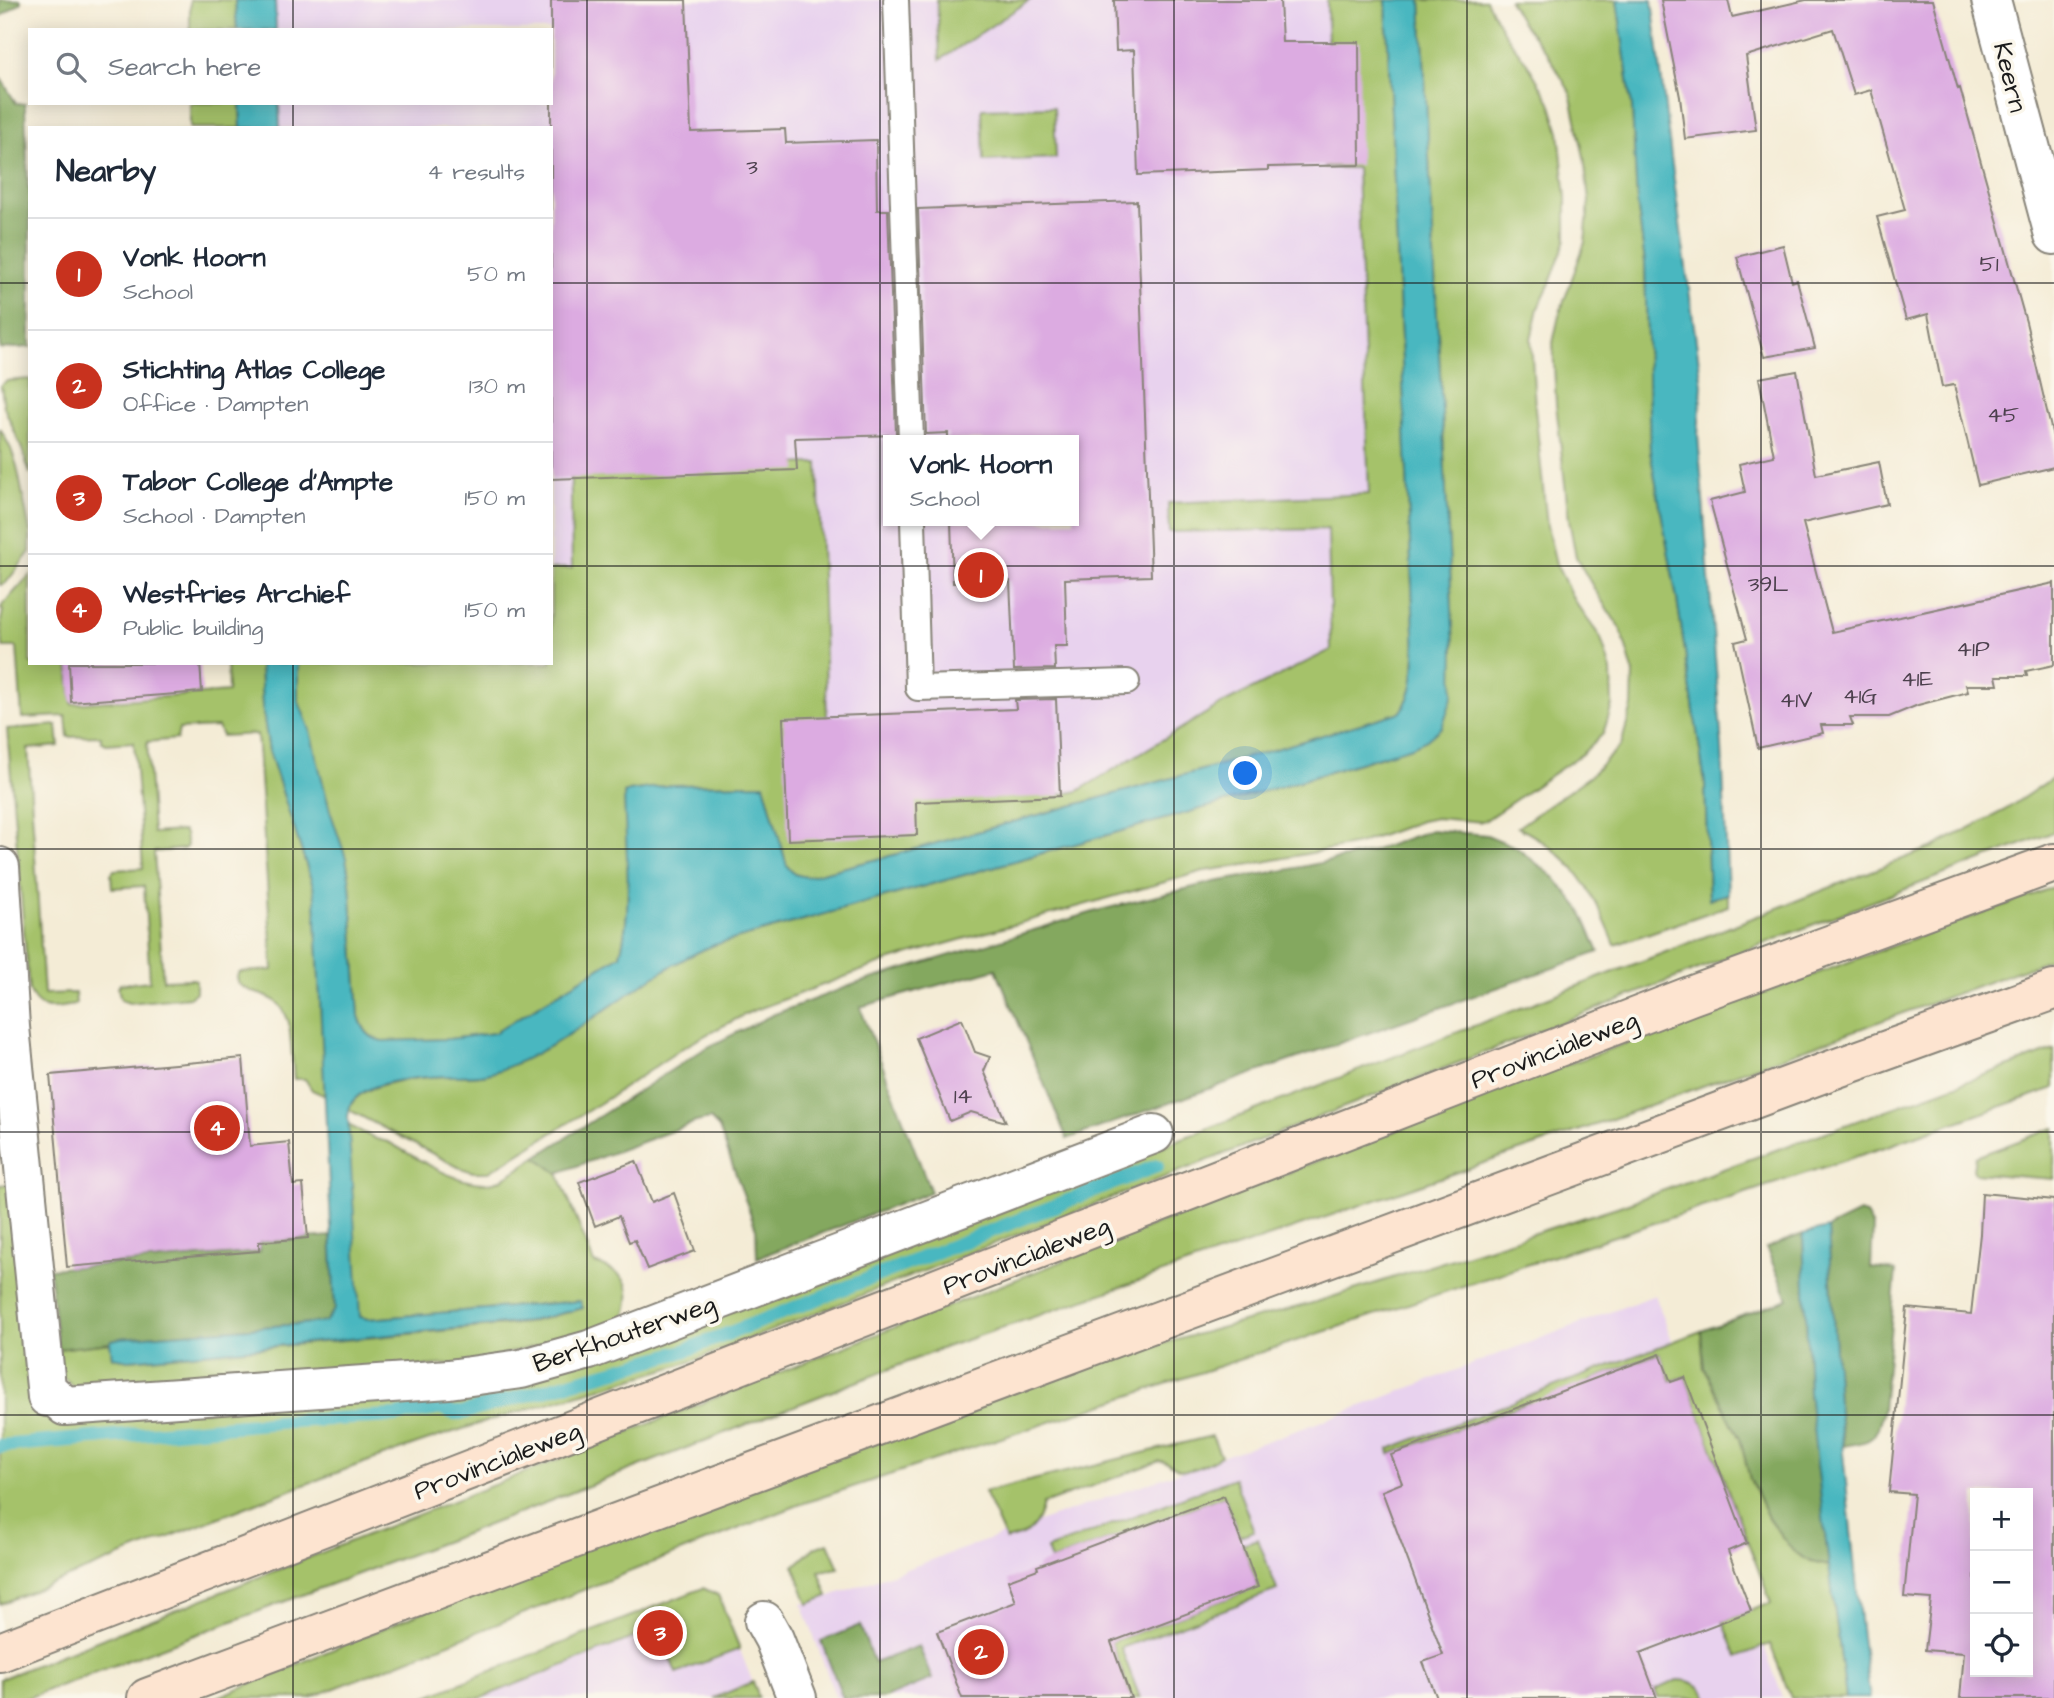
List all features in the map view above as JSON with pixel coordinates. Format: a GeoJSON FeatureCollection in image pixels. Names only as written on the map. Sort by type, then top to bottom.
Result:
{"type":"FeatureCollection","features":[{"type":"Feature","properties":{"kind":"main road","name":"Provincialeweg"},"geometry":{"type":"LineString","coordinates":[[0,1652],[1652,1011],[2054,863]]}},
{"type":"Feature","properties":{"kind":"main road"},"geometry":{"type":"LineString","coordinates":[[147,1698],[2054,990]]}},
{"type":"Feature","properties":{"kind":"street","name":"Keern"},"geometry":{"type":"LineString","coordinates":[[1992,0],[2054,235]]}},
{"type":"Feature","properties":{"kind":"street","name":"Berkhouterweg"},"geometry":{"type":"LineString","coordinates":[[0,867],[10,1027],[47,1397],[52,1394],[65,1406],[430,1381],[521,1369],[589,1350],[1154,1134]]}},
{"type":"Feature","properties":{"kind":"street"},"geometry":{"type":"LineString","coordinates":[[764,1621],[774,1639],[797,1698]]}},
{"type":"Feature","properties":{"kind":"lane"},"geometry":{"type":"LineString","coordinates":[[896,0],[911,435]]}},
{"type":"Feature","properties":{"kind":"lane"},"geometry":{"type":"LineString","coordinates":[[913,526],[918,688],[1127,682]]}},
{"type":"Feature","properties":{"kind":"shaded area"},"geometry":{"type":"Polygon","coordinates":[[[275,0],[1385,0],[1406,496],[1333,733],[818,875],[303,665],[553,665],[553,126],[280,126],[279,105],[553,105],[553,28],[276,28],[275,0]]]}},
{"type":"Feature","properties":{"kind":"shaded area"},"geometry":{"type":"Polygon","coordinates":[[[1655,1295],[1747,1543],[1729,1551],[1783,1698],[836,1698],[802,1603],[808,1604],[1306,1427],[1655,1295]]]}},
{"type":"Feature","properties":{"kind":"shaded area"},"geometry":{"type":"Polygon","coordinates":[[[703,1588],[718,1595],[759,1698],[422,1698],[703,1588]]]}},
{"type":"Feature","properties":{"kind":"green space"},"geometry":{"type":"Polygon","coordinates":[[[0,0],[21,0],[21,3],[0,17],[0,0]]]}},
{"type":"Feature","properties":{"kind":"green space"},"geometry":{"type":"Polygon","coordinates":[[[190,0],[235,0],[237,28],[190,28],[190,0]]]}},
{"type":"Feature","properties":{"kind":"green space"},"geometry":{"type":"Polygon","coordinates":[[[937,0],[1030,0],[940,60],[937,0]]]}},
{"type":"Feature","properties":{"kind":"green space"},"geometry":{"type":"Polygon","coordinates":[[[1327,0],[1386,0],[1415,654],[1412,684],[1401,712],[1245,758],[806,877],[794,874],[787,866],[764,784],[672,785],[629,791],[624,793],[628,896],[620,955],[494,1033],[449,1039],[383,1041],[371,1036],[359,1016],[346,859],[298,700],[298,665],[553,665],[553,569],[572,568],[570,429],[734,465],[818,463],[828,745],[1059,795],[1078,791],[1220,705],[1331,650],[1328,529],[1169,532],[1168,503],[1369,494],[1357,168],[1325,167],[1322,145],[1328,71],[1327,0]]]}},
{"type":"Feature","properties":{"kind":"green space"},"geometry":{"type":"Polygon","coordinates":[[[1421,0],[1486,0],[1550,102],[1559,132],[1566,198],[1566,239],[1538,308],[1531,339],[1535,408],[1547,526],[1556,564],[1575,602],[1601,638],[1611,671],[1612,705],[1603,734],[1582,754],[1483,822],[1436,818],[1358,844],[1204,871],[917,952],[750,1012],[681,1049],[610,1097],[489,1172],[473,1172],[458,1167],[349,1110],[354,1100],[377,1086],[425,1078],[483,1075],[518,1063],[575,1031],[656,975],[714,945],[1384,756],[1454,647],[1421,0]]]}},
{"type":"Feature","properties":{"kind":"green space"},"geometry":{"type":"Polygon","coordinates":[[[1509,0],[1617,0],[1632,107],[1637,202],[1645,262],[1650,451],[1677,599],[1705,784],[1709,899],[1728,894],[1728,906],[1615,945],[1598,907],[1579,876],[1554,850],[1518,827],[1590,776],[1621,745],[1632,706],[1633,671],[1621,630],[1576,557],[1569,520],[1556,404],[1553,343],[1559,315],[1585,242],[1589,201],[1584,157],[1570,92],[1549,56],[1521,21],[1509,0]]]}},
{"type":"Feature","properties":{"kind":"green space"},"geometry":{"type":"Polygon","coordinates":[[[0,77],[16,103],[25,104],[28,347],[0,349],[0,77]]]}},
{"type":"Feature","properties":{"kind":"green space"},"geometry":{"type":"Polygon","coordinates":[[[190,105],[240,105],[241,126],[190,126],[190,105]]]}},
{"type":"Feature","properties":{"kind":"green space"},"geometry":{"type":"Polygon","coordinates":[[[1054,107],[1056,158],[984,161],[982,109],[1054,107]]]}},
{"type":"Feature","properties":{"kind":"green space"},"geometry":{"type":"Polygon","coordinates":[[[28,379],[28,468],[4,407],[1,385],[6,381],[28,379]]]}},
{"type":"Feature","properties":{"kind":"green space"},"geometry":{"type":"Polygon","coordinates":[[[0,428],[17,466],[28,522],[28,555],[6,583],[0,585],[0,428]]]}},
{"type":"Feature","properties":{"kind":"green space"},"geometry":{"type":"Polygon","coordinates":[[[28,577],[28,665],[68,665],[72,704],[228,692],[227,665],[260,665],[262,706],[269,751],[315,898],[325,1096],[312,1090],[305,1079],[294,1079],[289,1023],[279,1004],[238,983],[237,976],[240,972],[273,970],[257,734],[222,736],[218,727],[179,729],[177,739],[147,742],[153,833],[183,831],[187,846],[184,849],[154,852],[163,980],[196,980],[196,992],[190,997],[129,1003],[121,1000],[118,988],[120,984],[150,981],[144,886],[112,888],[111,874],[114,870],[143,868],[134,742],[106,744],[101,741],[101,736],[68,737],[66,716],[22,718],[17,647],[3,647],[3,610],[0,609],[28,577]]]}},
{"type":"Feature","properties":{"kind":"green space"},"geometry":{"type":"Polygon","coordinates":[[[57,725],[59,746],[28,749],[44,994],[75,993],[76,1004],[47,1008],[37,1003],[29,990],[7,729],[57,725]]]}},
{"type":"Feature","properties":{"kind":"green space"},"geometry":{"type":"Polygon","coordinates":[[[2054,777],[2054,832],[693,1361],[501,1417],[383,1456],[0,1604],[0,1185],[11,1184],[31,1406],[49,1419],[64,1422],[492,1388],[744,1307],[1658,955],[1933,847],[2005,810],[2054,777]]]}},
{"type":"Feature","properties":{"kind":"green space"},"geometry":{"type":"Polygon","coordinates":[[[1431,830],[1487,835],[1516,847],[1555,878],[1581,910],[1599,952],[1067,1139],[996,969],[860,1007],[931,1192],[757,1258],[756,1229],[719,1128],[710,1119],[558,1173],[536,1157],[704,1049],[772,1015],[855,984],[1100,910],[1214,882],[1364,854],[1431,830]]]}},
{"type":"Feature","properties":{"kind":"green space"},"geometry":{"type":"Polygon","coordinates":[[[2054,887],[2054,958],[1604,1122],[946,1347],[465,1534],[27,1698],[0,1698],[0,1679],[1503,1088],[2054,887]]]}},
{"type":"Feature","properties":{"kind":"green space"},"geometry":{"type":"Polygon","coordinates":[[[2054,1050],[2054,1088],[1885,1147],[801,1504],[310,1698],[216,1698],[506,1577],[989,1395],[1150,1347],[1316,1302],[1617,1207],[2054,1050]]]}},
{"type":"Feature","properties":{"kind":"green space"},"geometry":{"type":"Polygon","coordinates":[[[348,1125],[467,1181],[499,1181],[536,1157],[558,1173],[594,1263],[615,1272],[626,1284],[628,1301],[622,1324],[470,1363],[76,1389],[63,1377],[58,1349],[110,1343],[112,1357],[129,1360],[527,1323],[583,1308],[580,1301],[368,1319],[359,1317],[348,1125]]]}},
{"type":"Feature","properties":{"kind":"green space"},"geometry":{"type":"Polygon","coordinates":[[[2054,1128],[2054,1179],[1975,1173],[1973,1170],[1975,1157],[2054,1128]]]}},
{"type":"Feature","properties":{"kind":"green space"},"geometry":{"type":"Polygon","coordinates":[[[1859,1213],[1866,1215],[1873,1227],[1871,1268],[1896,1271],[1880,1420],[1872,1438],[1843,1446],[1838,1404],[1828,1228],[1859,1213]]]}},
{"type":"Feature","properties":{"kind":"green space"},"geometry":{"type":"Polygon","coordinates":[[[1803,1234],[1809,1392],[1829,1566],[1811,1562],[1793,1551],[1768,1518],[1750,1479],[1740,1439],[1704,1368],[1701,1331],[1788,1299],[1766,1248],[1803,1234]]]}},
{"type":"Feature","properties":{"kind":"green space"},"geometry":{"type":"Polygon","coordinates":[[[331,1236],[335,1309],[325,1322],[120,1338],[110,1343],[58,1349],[49,1269],[260,1252],[258,1242],[331,1236]]]}},
{"type":"Feature","properties":{"kind":"green space"},"geometry":{"type":"Polygon","coordinates":[[[1701,1331],[1704,1368],[1740,1439],[1750,1479],[1768,1518],[1793,1551],[1811,1562],[1829,1566],[1846,1698],[1791,1698],[1770,1644],[1737,1657],[1723,1621],[1771,1603],[1685,1377],[1671,1381],[1659,1353],[1589,1381],[1541,1430],[1529,1402],[1390,1454],[1389,1449],[1701,1331]]]}},
{"type":"Feature","properties":{"kind":"green space"},"geometry":{"type":"Polygon","coordinates":[[[1212,1436],[1221,1456],[1207,1464],[1192,1470],[1182,1470],[1160,1461],[1043,1504],[1031,1529],[1006,1540],[984,1492],[1212,1436]]]}},
{"type":"Feature","properties":{"kind":"green space"},"geometry":{"type":"Polygon","coordinates":[[[1234,1478],[1254,1531],[1239,1536],[1224,1496],[1051,1561],[1047,1549],[1234,1478]]]}},
{"type":"Feature","properties":{"kind":"green space"},"geometry":{"type":"Polygon","coordinates":[[[1258,1539],[1277,1590],[1121,1648],[1140,1698],[1132,1698],[1111,1642],[1258,1587],[1242,1544],[1258,1539]]]}},
{"type":"Feature","properties":{"kind":"green space"},"geometry":{"type":"Polygon","coordinates":[[[828,1543],[839,1568],[819,1571],[828,1596],[808,1604],[794,1566],[814,1548],[828,1543]]]}},
{"type":"Feature","properties":{"kind":"green space"},"geometry":{"type":"Polygon","coordinates":[[[703,1588],[718,1595],[740,1649],[676,1673],[658,1628],[481,1698],[422,1698],[703,1588]]]}},
{"type":"Feature","properties":{"kind":"green space"},"geometry":{"type":"Polygon","coordinates":[[[860,1625],[874,1663],[919,1646],[932,1679],[885,1698],[843,1698],[821,1641],[860,1625]]]}},
{"type":"Feature","properties":{"kind":"green space"},"geometry":{"type":"Polygon","coordinates":[[[1677,1680],[1696,1684],[1708,1698],[1658,1698],[1655,1690],[1677,1680]]]}},
{"type":"Feature","properties":{"kind":"green space"},"geometry":{"type":"Polygon","coordinates":[[[753,1682],[759,1698],[714,1698],[753,1682]]]}},
{"type":"Feature","properties":{"kind":"water"},"geometry":{"type":"Polygon","coordinates":[[[235,0],[275,0],[276,28],[237,28],[235,0]]]}},
{"type":"Feature","properties":{"kind":"water"},"geometry":{"type":"Polygon","coordinates":[[[1386,0],[1421,0],[1454,647],[1453,695],[1442,727],[1427,740],[1412,747],[1286,785],[714,945],[657,975],[577,1029],[521,1061],[486,1074],[425,1077],[383,1084],[360,1094],[352,1102],[348,1117],[360,1317],[368,1319],[580,1301],[583,1308],[527,1322],[129,1360],[112,1357],[110,1343],[120,1338],[325,1322],[335,1309],[315,898],[269,751],[262,706],[260,665],[298,665],[298,700],[309,727],[330,811],[346,858],[359,1016],[367,1033],[383,1041],[449,1039],[494,1033],[620,955],[628,895],[624,793],[629,791],[672,785],[764,784],[787,866],[794,874],[806,877],[1245,758],[1401,712],[1412,684],[1415,654],[1386,0]]]}},
{"type":"Feature","properties":{"kind":"water"},"geometry":{"type":"Polygon","coordinates":[[[1617,0],[1652,0],[1702,385],[1698,435],[1722,747],[1728,894],[1709,899],[1705,783],[1677,599],[1650,451],[1645,262],[1637,202],[1632,107],[1617,0]]]}},
{"type":"Feature","properties":{"kind":"water"},"geometry":{"type":"Polygon","coordinates":[[[240,105],[279,105],[280,126],[241,126],[240,105]]]}},
{"type":"Feature","properties":{"kind":"water"},"geometry":{"type":"Polygon","coordinates":[[[1828,1228],[1838,1404],[1870,1698],[1846,1698],[1809,1392],[1803,1234],[1828,1228]]]}},
{"type":"Feature","properties":{"kind":"building"},"geometry":{"type":"Polygon","coordinates":[[[551,0],[686,0],[691,132],[785,129],[786,143],[876,140],[877,210],[888,210],[896,435],[795,438],[797,470],[553,479],[551,0]]]}},
{"type":"Feature","properties":{"kind":"building"},"geometry":{"type":"Polygon","coordinates":[[[1114,0],[1280,0],[1282,42],[1359,42],[1360,165],[1268,167],[1268,170],[1138,175],[1134,50],[1116,51],[1114,0]]]}},
{"type":"Feature","properties":{"kind":"building"},"geometry":{"type":"Polygon","coordinates":[[[1661,0],[1728,0],[1732,17],[1806,0],[1933,0],[2026,322],[2054,441],[2054,467],[1978,485],[1954,385],[1942,387],[1928,314],[1906,320],[1877,217],[1905,210],[1871,90],[1854,95],[1833,29],[1746,56],[1756,130],[1685,139],[1680,97],[1661,0]]]}},
{"type":"Feature","properties":{"kind":"building"},"geometry":{"type":"Polygon","coordinates":[[[1137,201],[1151,576],[1065,579],[1067,646],[1054,646],[1055,669],[1014,670],[1010,581],[953,583],[951,526],[1079,526],[1079,435],[926,434],[918,209],[1137,201]]]}},
{"type":"Feature","properties":{"kind":"building"},"geometry":{"type":"Polygon","coordinates":[[[1783,245],[1792,282],[1797,280],[1815,348],[1764,357],[1737,257],[1783,245]]]}},
{"type":"Feature","properties":{"kind":"building"},"geometry":{"type":"Polygon","coordinates":[[[1797,371],[1816,475],[1879,462],[1887,504],[1803,523],[1832,632],[2054,583],[2054,665],[2026,671],[2027,676],[1996,676],[1998,685],[1966,685],[1968,692],[1918,705],[1889,717],[1850,717],[1853,725],[1821,725],[1823,733],[1758,748],[1735,642],[1747,639],[1710,501],[1745,492],[1739,464],[1774,456],[1759,378],[1797,371]]]}},
{"type":"Feature","properties":{"kind":"building"},"geometry":{"type":"Polygon","coordinates":[[[69,665],[200,665],[202,692],[71,702],[69,665]]]}},
{"type":"Feature","properties":{"kind":"building"},"geometry":{"type":"Polygon","coordinates":[[[1056,699],[1060,796],[916,802],[917,835],[788,840],[783,718],[1016,709],[1015,700],[1056,699]]]}},
{"type":"Feature","properties":{"kind":"building"},"geometry":{"type":"Polygon","coordinates":[[[962,1019],[975,1052],[990,1057],[984,1071],[1006,1122],[971,1112],[950,1121],[916,1038],[962,1019]]]}},
{"type":"Feature","properties":{"kind":"building"},"geometry":{"type":"Polygon","coordinates":[[[243,1058],[250,1146],[289,1142],[293,1185],[303,1184],[308,1238],[259,1242],[259,1251],[67,1267],[50,1075],[243,1058]]]}},
{"type":"Feature","properties":{"kind":"building"},"geometry":{"type":"Polygon","coordinates":[[[636,1161],[652,1202],[674,1193],[695,1251],[647,1269],[635,1240],[629,1242],[619,1216],[595,1226],[579,1182],[636,1161]]]}},
{"type":"Feature","properties":{"kind":"building"},"geometry":{"type":"Polygon","coordinates":[[[1982,1193],[2054,1200],[2054,1698],[1960,1698],[1964,1653],[1925,1650],[1931,1599],[1904,1597],[1914,1494],[1889,1492],[1907,1308],[1971,1314],[1982,1193]]]}},
{"type":"Feature","properties":{"kind":"building"},"geometry":{"type":"Polygon","coordinates":[[[1660,1354],[1671,1382],[1685,1377],[1747,1543],[1728,1551],[1751,1611],[1640,1653],[1657,1698],[1437,1698],[1423,1662],[1443,1655],[1382,1491],[1402,1483],[1391,1455],[1660,1354]]]}},
{"type":"Feature","properties":{"kind":"building"},"geometry":{"type":"Polygon","coordinates":[[[1224,1496],[1258,1587],[1111,1642],[1131,1698],[962,1698],[937,1632],[1016,1602],[1008,1580],[1038,1569],[1037,1566],[1224,1496]]]}},
{"type":"Feature","properties":{"kind":"waterway"},"geometry":{"type":"LineString","coordinates":[[0,1446],[291,1421],[395,1416],[442,1408],[453,1413],[463,1413],[684,1351],[1157,1166]]}},
{"type":"Feature","properties":{"kind":"place","name":"Vonk Hoorn"},"geometry":{"type":"Point","coordinates":[981,575]}},
{"type":"Feature","properties":{"kind":"place","name":"Westfries Archief"},"geometry":{"type":"Point","coordinates":[217,1128]}},
{"type":"Feature","properties":{"kind":"place","name":"Tabor College d'Ampte"},"geometry":{"type":"Point","coordinates":[660,1633]}},
{"type":"Feature","properties":{"kind":"place","name":"Stichting Atlas College"},"geometry":{"type":"Point","coordinates":[981,1652]}}]}
